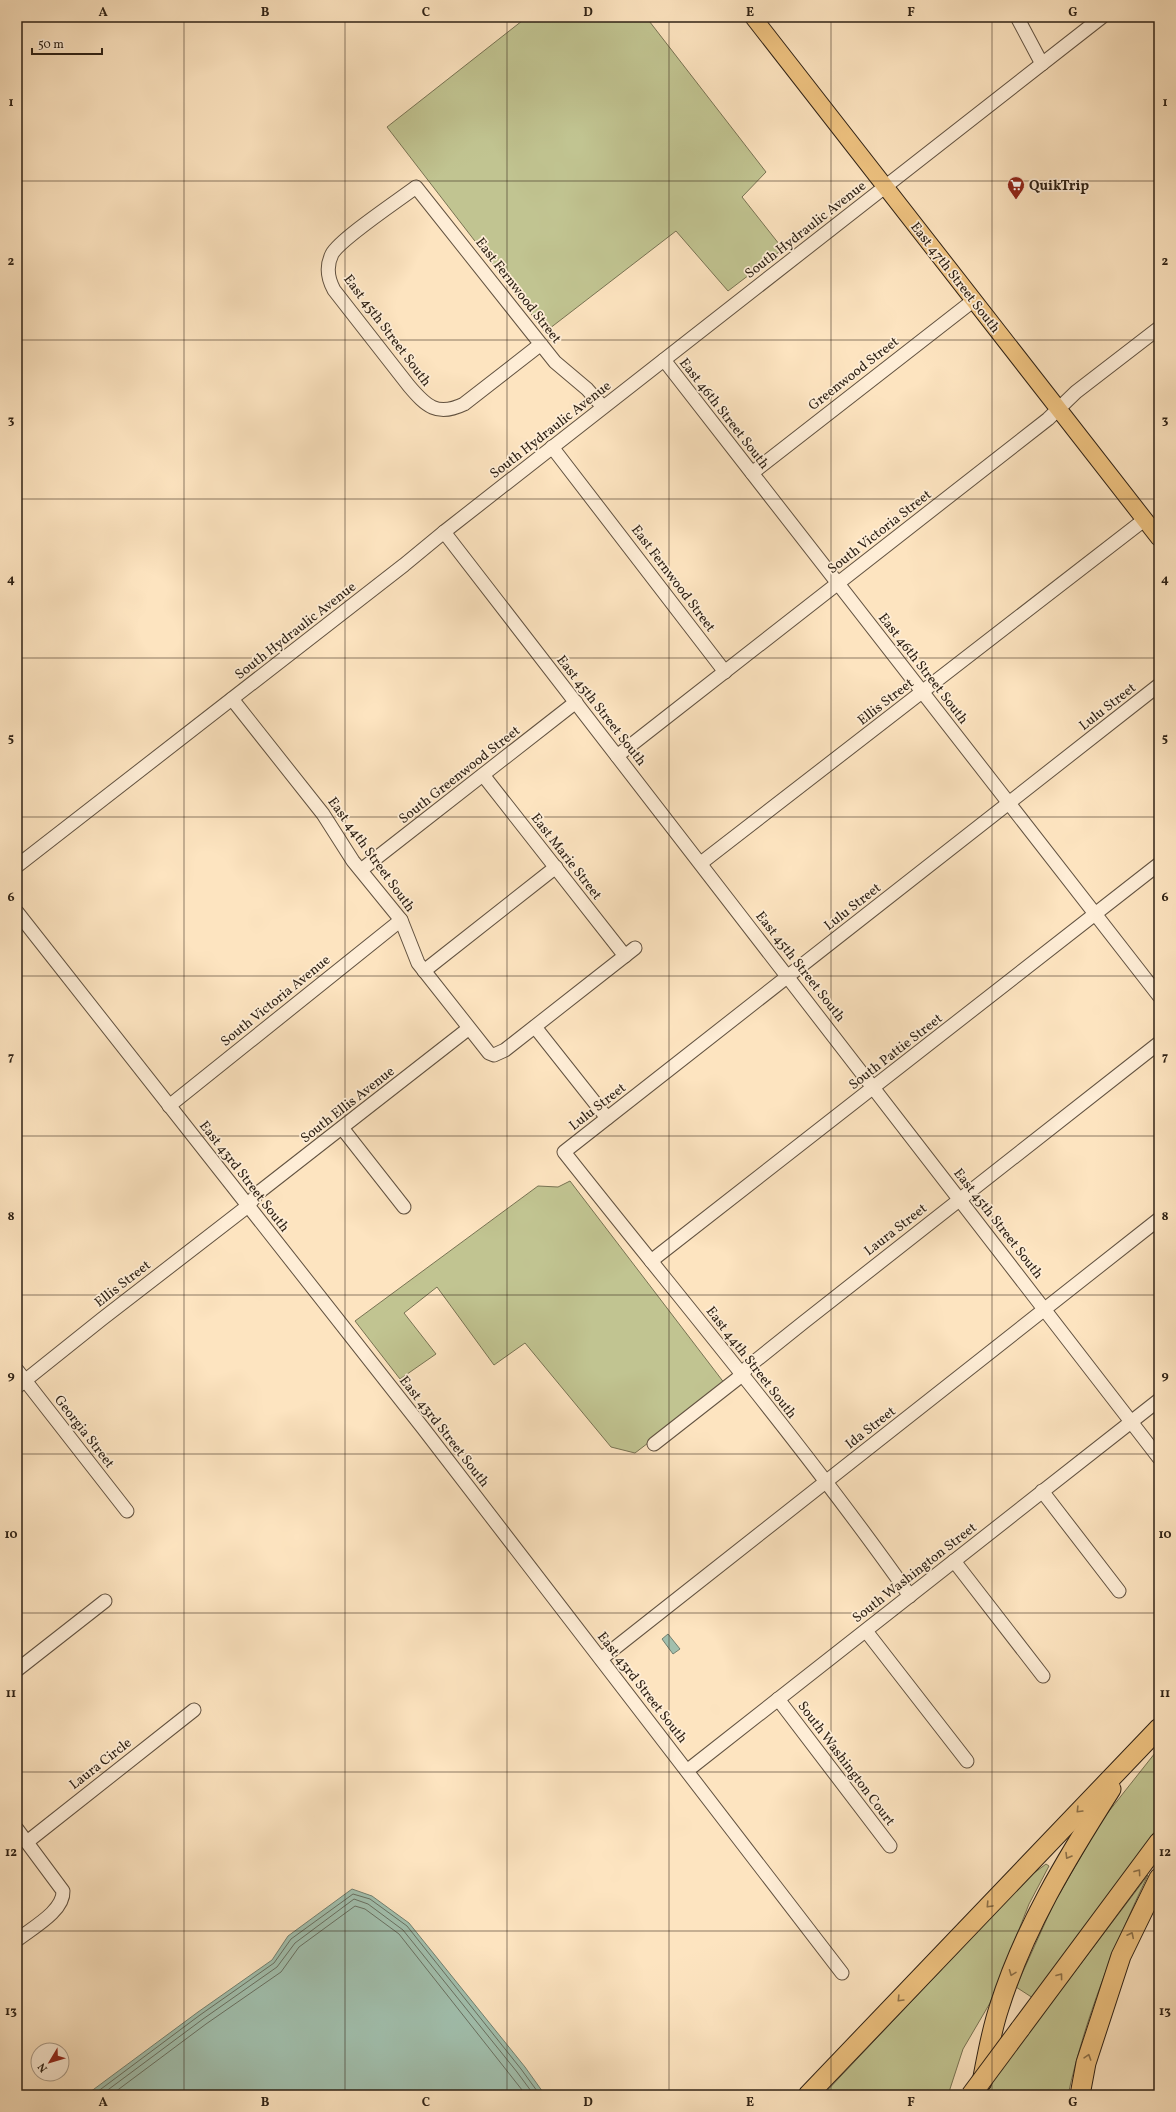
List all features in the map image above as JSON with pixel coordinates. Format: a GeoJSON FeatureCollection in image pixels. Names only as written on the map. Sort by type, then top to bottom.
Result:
{"type":"FeatureCollection","features":[{"type":"Feature","properties":{"kind":"highway"},"geometry":{"type":"LineString","coordinates":[[808,2095],[1159,1728]]}},
{"type":"Feature","properties":{"kind":"highway"},"geometry":{"type":"LineString","coordinates":[[979,2095],[999,2008],[1030,1929],[1050,1887],[1069,1855],[1136,1753]]}},
{"type":"Feature","properties":{"kind":"highway"},"geometry":{"type":"LineString","coordinates":[[971,2095],[1159,1842]]}},
{"type":"Feature","properties":{"kind":"highway"},"geometry":{"type":"LineString","coordinates":[[1080,2095],[1086,2063],[1121,1956],[1159,1878]]}},
{"type":"Feature","properties":{"kind":"main road","name":"East 47th Street South"},"geometry":{"type":"LineString","coordinates":[[753,17],[1159,538]]}},
{"type":"Feature","properties":{"kind":"street"},"geometry":{"type":"LineString","coordinates":[[1017,17],[1042,64]]}},
{"type":"Feature","properties":{"kind":"street","name":"South Hydraulic Avenue"},"geometry":{"type":"LineString","coordinates":[[17,866],[404,565],[552,447],[1102,17]]}},
{"type":"Feature","properties":{"kind":"street","name":"East Fernwood Street"},"geometry":{"type":"LineString","coordinates":[[328,270],[332,254],[340,245],[416,187],[556,362],[587,389],[603,407]]}},
{"type":"Feature","properties":{"kind":"street","name":"East 45th Street South"},"geometry":{"type":"LineString","coordinates":[[328,270],[330,281],[334,290],[410,386],[428,405],[442,410],[453,409],[464,404],[541,344]]}},
{"type":"Feature","properties":{"kind":"street","name":"Greenwood Street"},"geometry":{"type":"LineString","coordinates":[[752,473],[974,300]]}},
{"type":"Feature","properties":{"kind":"street","name":"South Victoria Street"},"geometry":{"type":"LineString","coordinates":[[617,756],[1048,419],[1076,392],[1159,328]]}},
{"type":"Feature","properties":{"kind":"street","name":"East 46th Street South"},"geometry":{"type":"LineString","coordinates":[[664,360],[1159,996]]}},
{"type":"Feature","properties":{"kind":"street","name":"East Fernwood Street"},"geometry":{"type":"LineString","coordinates":[[552,447],[725,672]]}},
{"type":"Feature","properties":{"kind":"street","name":"Ellis Street"},"geometry":{"type":"LineString","coordinates":[[701,863],[923,693],[1144,520]]}},
{"type":"Feature","properties":{"kind":"street","name":"East 45th Street South"},"geometry":{"type":"LineString","coordinates":[[444,532],[960,1198],[1131,1422]]}},
{"type":"Feature","properties":{"kind":"street","name":"Lulu Street"},"geometry":{"type":"LineString","coordinates":[[564,1152],[1159,686]]}},
{"type":"Feature","properties":{"kind":"street","name":"East 44th Street South"},"geometry":{"type":"LineString","coordinates":[[232,699],[323,814],[361,870],[401,920],[410,948],[424,971],[468,1029],[489,1053],[494,1054],[505,1050],[535,1027]]}},
{"type":"Feature","properties":{"kind":"street","name":"South Greenwood Street"},"geometry":{"type":"LineString","coordinates":[[361,870],[576,702]]}},
{"type":"Feature","properties":{"kind":"street","name":"East Marie Street"},"geometry":{"type":"LineString","coordinates":[[484,775],[556,867],[630,952],[535,1027]]}},
{"type":"Feature","properties":{"kind":"street","name":"South Pattie Street"},"geometry":{"type":"LineString","coordinates":[[651,1262],[1159,864]]}},
{"type":"Feature","properties":{"kind":"street"},"geometry":{"type":"LineString","coordinates":[[424,971],[556,867]]}},
{"type":"Feature","properties":{"kind":"street","name":"East 43rd Street South"},"geometry":{"type":"LineString","coordinates":[[17,912],[423,1428],[688,1770],[842,1973]]}},
{"type":"Feature","properties":{"kind":"street","name":"South Victoria Avenue"},"geometry":{"type":"LineString","coordinates":[[169,1106],[401,920]]}},
{"type":"Feature","properties":{"kind":"street"},"geometry":{"type":"LineString","coordinates":[[535,1027],[607,1118]]}},
{"type":"Feature","properties":{"kind":"street","name":"South Ellis Avenue"},"geometry":{"type":"LineString","coordinates":[[248,1206],[258,1193],[468,1029]]}},
{"type":"Feature","properties":{"kind":"street","name":"Laura Street"},"geometry":{"type":"LineString","coordinates":[[654,1444],[741,1375],[758,1358],[1159,1043]]}},
{"type":"Feature","properties":{"kind":"street"},"geometry":{"type":"LineString","coordinates":[[342,1128],[404,1207]]}},
{"type":"Feature","properties":{"kind":"street","name":"East 44th Street South"},"geometry":{"type":"LineString","coordinates":[[564,1152],[826,1483],[873,1544],[910,1596]]}},
{"type":"Feature","properties":{"kind":"street","name":"Ellis Street"},"geometry":{"type":"LineString","coordinates":[[21,1384],[248,1206]]}},
{"type":"Feature","properties":{"kind":"street","name":"Ida Street"},"geometry":{"type":"LineString","coordinates":[[601,1659],[1159,1219]]}},
{"type":"Feature","properties":{"kind":"street","name":"Georgia Street"},"geometry":{"type":"LineString","coordinates":[[17,1370],[21,1384],[127,1511]]}},
{"type":"Feature","properties":{"kind":"street","name":"South Washington Street"},"geometry":{"type":"LineString","coordinates":[[688,1770],[1159,1400]]}},
{"type":"Feature","properties":{"kind":"street"},"geometry":{"type":"LineString","coordinates":[[1131,1422],[1159,1458]]}},
{"type":"Feature","properties":{"kind":"street"},"geometry":{"type":"LineString","coordinates":[[1042,1492],[1119,1591]]}},
{"type":"Feature","properties":{"kind":"street"},"geometry":{"type":"LineString","coordinates":[[954,1561],[1043,1676]]}},
{"type":"Feature","properties":{"kind":"street"},"geometry":{"type":"LineString","coordinates":[[17,1670],[105,1601]]}},
{"type":"Feature","properties":{"kind":"street"},"geometry":{"type":"LineString","coordinates":[[866,1630],[967,1761]]}},
{"type":"Feature","properties":{"kind":"street","name":"South Washington Court"},"geometry":{"type":"LineString","coordinates":[[778,1700],[890,1846]]}},
{"type":"Feature","properties":{"kind":"street","name":"Laura Circle"},"geometry":{"type":"LineString","coordinates":[[27,1842],[194,1710]]}},
{"type":"Feature","properties":{"kind":"street"},"geometry":{"type":"LineString","coordinates":[[17,1830],[63,1891],[63,1899],[54,1911],[17,1940]]}},
{"type":"Feature","properties":{"kind":"green space"},"geometry":{"type":"Polygon","coordinates":[[[527,17],[646,17],[766,172],[742,197],[783,249],[728,291],[676,231],[545,332],[387,127],[527,17]]]}},
{"type":"Feature","properties":{"kind":"green space"},"geometry":{"type":"Polygon","coordinates":[[[570,1181],[725,1384],[635,1453],[611,1447],[525,1343],[494,1365],[437,1287],[404,1313],[436,1354],[400,1379],[355,1321],[538,1186],[558,1187],[570,1181]]]}},
{"type":"Feature","properties":{"kind":"green space"},"geometry":{"type":"Polygon","coordinates":[[[1159,1748],[1159,1830],[1067,1955],[1033,1998],[1016,1987],[1054,1903],[1102,1820],[1159,1748]]]}},
{"type":"Feature","properties":{"kind":"green space"},"geometry":{"type":"Polygon","coordinates":[[[1046,1864],[1049,1866],[1029,1904],[990,2003],[963,2049],[948,2095],[823,2095],[1030,1876],[1046,1864]]]}},
{"type":"Feature","properties":{"kind":"green space"},"geometry":{"type":"Polygon","coordinates":[[[1148,1875],[1112,1956],[1092,2010],[1068,2095],[986,2095],[986,2089],[1148,1875]]]}},
{"type":"Feature","properties":{"kind":"water"},"geometry":{"type":"Polygon","coordinates":[[[668,1634],[680,1649],[673,1654],[662,1639],[668,1634]]]}},
{"type":"Feature","properties":{"kind":"water"},"geometry":{"type":"Polygon","coordinates":[[[352,1889],[372,1896],[409,1923],[525,2067],[545,2095],[86,2095],[198,2012],[272,1960],[288,1936],[352,1889]]]}},
{"type":"Feature","properties":{"kind":"place","name":"QuikTrip"},"geometry":{"type":"Point","coordinates":[1016,200]}}]}
